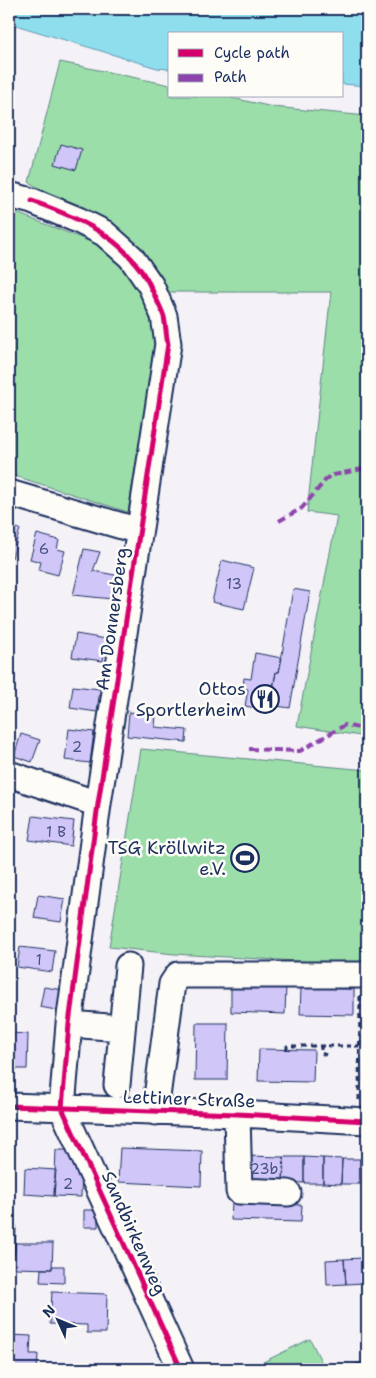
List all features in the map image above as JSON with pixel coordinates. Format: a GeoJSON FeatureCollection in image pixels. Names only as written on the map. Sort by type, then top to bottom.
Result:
{"type":"FeatureCollection","features":[{"type":"Feature","properties":{"kind":"street","name":"Am Donnersberg"},"geometry":{"type":"LineString","coordinates":[[20,198],[78,220],[104,233],[131,257],[151,286],[164,316],[168,344],[98,804],[69,1024],[62,1108]]}},
{"type":"Feature","properties":{"kind":"street","name":"Am Donnersberg"},"geometry":{"type":"LineString","coordinates":[[9,493],[139,531]]}},
{"type":"Feature","properties":{"kind":"street"},"geometry":{"type":"LineString","coordinates":[[9,774],[98,804]]}},
{"type":"Feature","properties":{"kind":"street"},"geometry":{"type":"LineString","coordinates":[[117,1085],[128,966]]}},
{"type":"Feature","properties":{"kind":"street","name":"Lettiner Straße"},"geometry":{"type":"LineString","coordinates":[[155,1112],[172,984],[178,976],[364,975]]}},
{"type":"Feature","properties":{"kind":"street"},"geometry":{"type":"LineString","coordinates":[[69,1024],[122,1028]]}},
{"type":"Feature","properties":{"kind":"street","name":"Lettiner Straße"},"geometry":{"type":"LineString","coordinates":[[9,1106],[237,1114],[363,1121]]}},
{"type":"Feature","properties":{"kind":"street","name":"Sandbirkenweg"},"geometry":{"type":"LineString","coordinates":[[62,1108],[180,1369]]}},
{"type":"Feature","properties":{"kind":"street"},"geometry":{"type":"LineString","coordinates":[[237,1114],[238,1191],[288,1193]]}},
{"type":"Feature","properties":{"kind":"path"},"geometry":{"type":"LineString","coordinates":[[363,1121],[359,1046],[364,975]]}},
{"type":"Feature","properties":{"kind":"path"},"geometry":{"type":"LineString","coordinates":[[287,1050],[287,1046],[359,1046]]}},
{"type":"Feature","properties":{"kind":"path"},"geometry":{"type":"LineString","coordinates":[[321,1046],[321,1053],[326,1056]]}},
{"type":"Feature","properties":{"kind":"green space"},"geometry":{"type":"Polygon","coordinates":[[[60,62],[168,85],[168,98],[232,98],[273,107],[367,116],[367,737],[297,726],[337,516],[307,512],[331,292],[164,292],[137,251],[29,182],[60,62]]]}},
{"type":"Feature","properties":{"kind":"green space"},"geometry":{"type":"Polygon","coordinates":[[[14,212],[117,252],[142,284],[156,343],[128,512],[9,474],[9,231],[14,212]]]}},
{"type":"Feature","properties":{"kind":"green space","name":"TSG Kröllwitz e.V."},"geometry":{"type":"Polygon","coordinates":[[[141,749],[367,770],[367,965],[174,954],[109,947],[141,749]]]}},
{"type":"Feature","properties":{"kind":"green space"},"geometry":{"type":"Polygon","coordinates":[[[310,1339],[325,1369],[249,1369],[310,1339]]]}},
{"type":"Feature","properties":{"kind":"water"},"geometry":{"type":"Polygon","coordinates":[[[9,9],[367,9],[367,86],[344,84],[344,32],[168,32],[168,69],[157,68],[9,23],[9,9]]]}},
{"type":"Feature","properties":{"kind":"building"},"geometry":{"type":"Polygon","coordinates":[[[61,144],[82,150],[76,170],[55,164],[61,144]]]}},
{"type":"Feature","properties":{"kind":"building"},"geometry":{"type":"Polygon","coordinates":[[[9,526],[20,529],[12,558],[9,557],[9,526]]]}},
{"type":"Feature","properties":{"kind":"building"},"geometry":{"type":"Polygon","coordinates":[[[37,534],[59,540],[57,549],[65,551],[58,575],[39,570],[41,562],[30,559],[37,534]]]}},
{"type":"Feature","properties":{"kind":"building"},"geometry":{"type":"Polygon","coordinates":[[[84,549],[100,552],[93,571],[115,575],[112,599],[73,595],[84,549]]]}},
{"type":"Feature","properties":{"kind":"building"},"geometry":{"type":"Polygon","coordinates":[[[222,560],[254,568],[244,609],[212,602],[222,560]]]}},
{"type":"Feature","properties":{"kind":"building"},"geometry":{"type":"Polygon","coordinates":[[[293,589],[310,592],[290,708],[270,705],[276,672],[279,672],[293,589]]]}},
{"type":"Feature","properties":{"kind":"building"},"geometry":{"type":"Polygon","coordinates":[[[76,634],[106,639],[103,661],[72,657],[76,634]]]}},
{"type":"Feature","properties":{"kind":"building"},"geometry":{"type":"Polygon","coordinates":[[[255,653],[282,658],[279,672],[276,672],[270,705],[273,705],[272,711],[245,706],[248,689],[243,688],[244,678],[251,679],[255,653]]]}},
{"type":"Feature","properties":{"kind":"building"},"geometry":{"type":"Polygon","coordinates":[[[73,686],[100,689],[97,712],[70,708],[73,686]]]}},
{"type":"Feature","properties":{"kind":"building"},"geometry":{"type":"Polygon","coordinates":[[[129,712],[156,715],[155,727],[187,730],[186,742],[127,736],[129,712]]]}},
{"type":"Feature","properties":{"kind":"building"},"geometry":{"type":"Polygon","coordinates":[[[69,729],[94,732],[90,763],[65,760],[69,729]]]}},
{"type":"Feature","properties":{"kind":"building"},"geometry":{"type":"Polygon","coordinates":[[[21,734],[40,740],[32,762],[14,756],[21,734]]]}},
{"type":"Feature","properties":{"kind":"building"},"geometry":{"type":"Polygon","coordinates":[[[33,816],[74,821],[71,846],[29,840],[33,816]]]}},
{"type":"Feature","properties":{"kind":"building"},"geometry":{"type":"Polygon","coordinates":[[[38,895],[65,899],[61,922],[34,918],[38,895]]]}},
{"type":"Feature","properties":{"kind":"building"},"geometry":{"type":"Polygon","coordinates":[[[20,947],[55,951],[52,972],[17,967],[20,947]]]}},
{"type":"Feature","properties":{"kind":"building"},"geometry":{"type":"Polygon","coordinates":[[[231,985],[286,986],[285,1014],[231,1012],[231,985]]]}},
{"type":"Feature","properties":{"kind":"building"},"geometry":{"type":"Polygon","coordinates":[[[44,987],[64,990],[61,1011],[40,1007],[44,987]]]}},
{"type":"Feature","properties":{"kind":"building"},"geometry":{"type":"Polygon","coordinates":[[[301,988],[354,989],[354,1015],[300,1014],[301,988]]]}},
{"type":"Feature","properties":{"kind":"building"},"geometry":{"type":"Polygon","coordinates":[[[196,1023],[228,1023],[227,1080],[195,1080],[196,1023]]]}},
{"type":"Feature","properties":{"kind":"building"},"geometry":{"type":"Polygon","coordinates":[[[365,1028],[367,1028],[367,1082],[364,1082],[365,1028]]]}},
{"type":"Feature","properties":{"kind":"building"},"geometry":{"type":"Polygon","coordinates":[[[9,1033],[28,1034],[27,1069],[9,1069],[9,1033]]]}},
{"type":"Feature","properties":{"kind":"building"},"geometry":{"type":"Polygon","coordinates":[[[259,1049],[314,1050],[313,1082],[258,1081],[259,1049]]]}},
{"type":"Feature","properties":{"kind":"building"},"geometry":{"type":"Polygon","coordinates":[[[120,1148],[202,1151],[201,1186],[118,1182],[120,1148]]]}},
{"type":"Feature","properties":{"kind":"building"},"geometry":{"type":"Polygon","coordinates":[[[56,1150],[75,1150],[82,1172],[81,1197],[54,1196],[56,1150]]]}},
{"type":"Feature","properties":{"kind":"building"},"geometry":{"type":"Polygon","coordinates":[[[245,1156],[284,1157],[283,1187],[244,1186],[245,1156]]]}},
{"type":"Feature","properties":{"kind":"building"},"geometry":{"type":"Polygon","coordinates":[[[284,1157],[304,1157],[304,1183],[283,1182],[284,1157]]]}},
{"type":"Feature","properties":{"kind":"building"},"geometry":{"type":"Polygon","coordinates":[[[304,1157],[323,1158],[323,1183],[304,1183],[304,1157]]]}},
{"type":"Feature","properties":{"kind":"building"},"geometry":{"type":"Polygon","coordinates":[[[323,1158],[342,1159],[341,1184],[323,1183],[323,1158]]]}},
{"type":"Feature","properties":{"kind":"building"},"geometry":{"type":"Polygon","coordinates":[[[342,1159],[360,1159],[359,1184],[341,1184],[342,1159]]]}},
{"type":"Feature","properties":{"kind":"building"},"geometry":{"type":"Polygon","coordinates":[[[360,1159],[367,1159],[367,1185],[359,1184],[360,1159]]]}},
{"type":"Feature","properties":{"kind":"building"},"geometry":{"type":"Polygon","coordinates":[[[25,1168],[56,1170],[54,1196],[24,1194],[25,1168]]]}},
{"type":"Feature","properties":{"kind":"building"},"geometry":{"type":"Polygon","coordinates":[[[232,1203],[302,1205],[301,1222],[231,1220],[232,1203]]]}},
{"type":"Feature","properties":{"kind":"building"},"geometry":{"type":"Polygon","coordinates":[[[84,1210],[98,1210],[98,1227],[84,1227],[84,1210]]]}},
{"type":"Feature","properties":{"kind":"building"},"geometry":{"type":"Polygon","coordinates":[[[9,1224],[16,1225],[15,1253],[9,1253],[9,1224]]]}},
{"type":"Feature","properties":{"kind":"building"},"geometry":{"type":"Polygon","coordinates":[[[15,1243],[53,1243],[52,1269],[15,1268],[15,1243]]]}},
{"type":"Feature","properties":{"kind":"building"},"geometry":{"type":"Polygon","coordinates":[[[363,1258],[367,1258],[367,1283],[364,1283],[363,1258]]]}},
{"type":"Feature","properties":{"kind":"building"},"geometry":{"type":"Polygon","coordinates":[[[363,1258],[364,1283],[346,1284],[344,1259],[363,1258]]]}},
{"type":"Feature","properties":{"kind":"building"},"geometry":{"type":"Polygon","coordinates":[[[344,1259],[346,1284],[327,1285],[326,1260],[344,1259]]]}},
{"type":"Feature","properties":{"kind":"building"},"geometry":{"type":"Polygon","coordinates":[[[52,1266],[64,1266],[64,1283],[40,1282],[41,1269],[52,1269],[52,1266]]]}},
{"type":"Feature","properties":{"kind":"building"},"geometry":{"type":"Polygon","coordinates":[[[52,1292],[107,1294],[106,1333],[87,1333],[87,1325],[50,1324],[52,1292]]]}},
{"type":"Feature","properties":{"kind":"building"},"geometry":{"type":"Polygon","coordinates":[[[9,1335],[31,1336],[30,1354],[38,1354],[37,1369],[9,1369],[9,1335]]]}},
{"type":"Feature","properties":{"kind":"building"},"geometry":{"type":"Polygon","coordinates":[[[365,1362],[367,1369],[348,1369],[347,1366],[365,1362]]]}},
{"type":"Feature","properties":{"kind":"marked path"},"geometry":{"type":"LineString","coordinates":[[279,521],[302,508],[329,476],[367,468]]}},
{"type":"Feature","properties":{"kind":"marked path"},"geometry":{"type":"LineString","coordinates":[[249,749],[300,751],[345,725],[367,730]]}},
{"type":"Feature","properties":{"kind":"cycle path"},"geometry":{"type":"LineString","coordinates":[[32,201],[88,225],[120,247],[134,261],[145,277],[165,320],[168,344],[98,804],[69,1024],[62,1108],[181,1369]]}},
{"type":"Feature","properties":{"kind":"cycle path"},"geometry":{"type":"LineString","coordinates":[[9,1106],[237,1114],[367,1121]]}},
{"type":"Feature","properties":{"kind":"place","name":"Ottos Sportlerheim"},"geometry":{"type":"Point","coordinates":[265,699]}},
{"type":"Feature","properties":{"kind":"place","name":"TSG Kröllwitz e.V."},"geometry":{"type":"Point","coordinates":[245,858]}}]}
